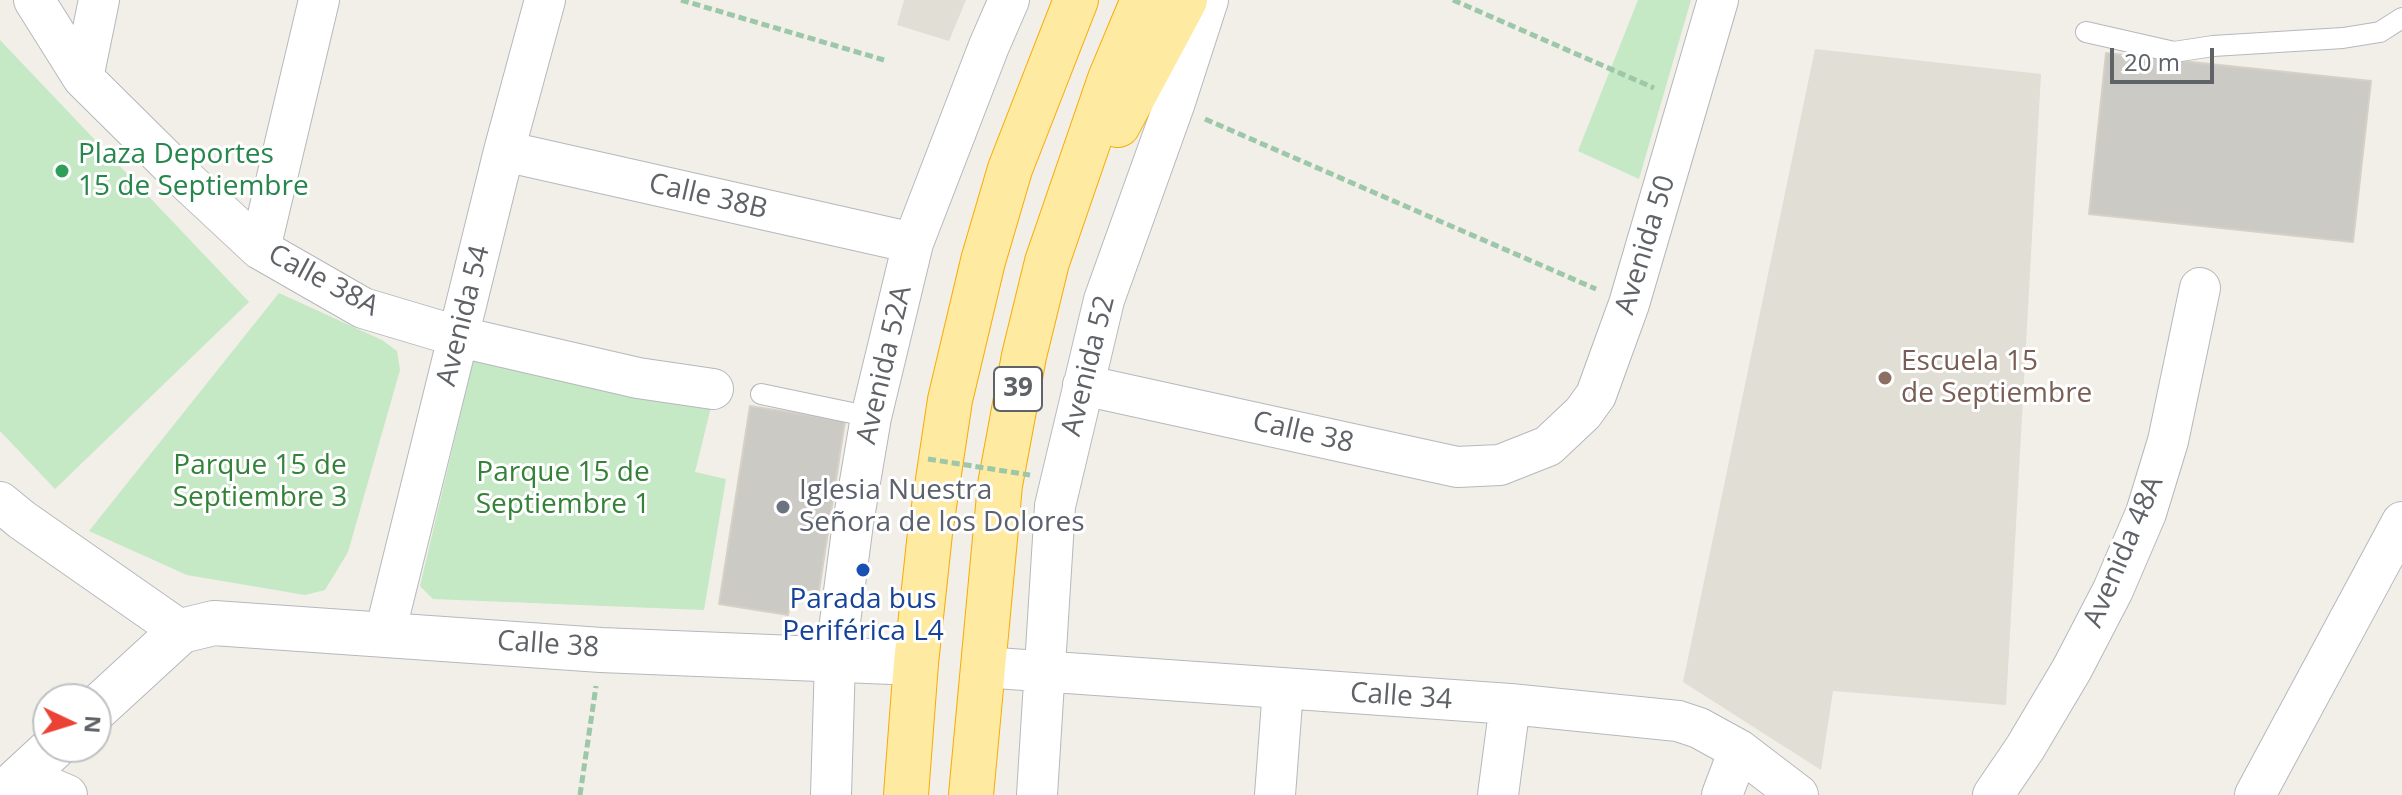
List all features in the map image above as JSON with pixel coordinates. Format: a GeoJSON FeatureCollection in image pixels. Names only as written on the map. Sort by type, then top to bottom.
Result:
{"type":"FeatureCollection","features":[{"type":"Feature","properties":{"kind":"highway"},"geometry":{"type":"LineString","coordinates":[[1010,169],[1055,0]]}},
{"type":"Feature","properties":{"kind":"highway","name":"39"},"geometry":{"type":"LineString","coordinates":[[906,795],[930,533],[950,400],[983,261],[1010,169],[1076,0]]}},
{"type":"Feature","properties":{"kind":"highway","name":"39"},"geometry":{"type":"LineString","coordinates":[[971,795],[1000,485],[1024,356],[1047,262],[1110,79],[1143,0]]}},
{"type":"Feature","properties":{"kind":"highway"},"geometry":{"type":"LineString","coordinates":[[1047,262],[1185,0]]}},
{"type":"Feature","properties":{"kind":"street","name":"Calle 38A"},"geometry":{"type":"LineString","coordinates":[[34,0],[83,78],[260,249],[363,308],[460,337],[638,378],[713,389]]}},
{"type":"Feature","properties":{"kind":"street"},"geometry":{"type":"LineString","coordinates":[[83,78],[99,0]]}},
{"type":"Feature","properties":{"kind":"street"},"geometry":{"type":"LineString","coordinates":[[260,249],[319,0]]}},
{"type":"Feature","properties":{"kind":"street","name":"Avenida 54"},"geometry":{"type":"LineString","coordinates":[[385,633],[504,151],[545,0]]}},
{"type":"Feature","properties":{"kind":"street","name":"Avenida 52A"},"geometry":{"type":"LineString","coordinates":[[831,795],[835,660],[871,417],[913,243],[1009,0]]}},
{"type":"Feature","properties":{"kind":"street","name":"Avenida 52"},"geometry":{"type":"LineString","coordinates":[[1037,795],[1055,506],[1104,300],[1208,0]]}},
{"type":"Feature","properties":{"kind":"street","name":"Avenida 50"},"geometry":{"type":"LineString","coordinates":[[1523,458],[1548,446],[1583,413],[1596,395],[1629,304],[1718,0]]}},
{"type":"Feature","properties":{"kind":"street","name":"Calle 38B"},"geometry":{"type":"LineString","coordinates":[[504,151],[913,243]]}},
{"type":"Feature","properties":{"kind":"street","name":"Avenida 48A"},"geometry":{"type":"LineString","coordinates":[[1993,795],[2072,669],[2113,590],[2146,513],[2168,441],[2200,288]]}},
{"type":"Feature","properties":{"kind":"street","name":"Calle 38"},"geometry":{"type":"LineString","coordinates":[[1083,385],[1457,467],[1489,466],[1523,458]]}},
{"type":"Feature","properties":{"kind":"street"},"geometry":{"type":"LineString","coordinates":[[0,502],[181,631],[112,694]]}},
{"type":"Feature","properties":{"kind":"street"},"geometry":{"type":"LineString","coordinates":[[2255,795],[2402,522]]}},
{"type":"Feature","properties":{"kind":"street","name":"Calle 38"},"geometry":{"type":"LineString","coordinates":[[181,631],[214,623],[601,650],[916,663]]}},
{"type":"Feature","properties":{"kind":"street","name":"Calle 34"},"geometry":{"type":"LineString","coordinates":[[982,667],[1510,704],[1678,721],[1699,728],[1739,750],[1798,795]]}},
{"type":"Feature","properties":{"kind":"street"},"geometry":{"type":"LineString","coordinates":[[1275,795],[1283,689]]}},
{"type":"Feature","properties":{"kind":"street"},"geometry":{"type":"LineString","coordinates":[[1498,795],[1510,704]]}},
{"type":"Feature","properties":{"kind":"street"},"geometry":{"type":"LineString","coordinates":[[1722,795],[1739,750]]}},
{"type":"Feature","properties":{"kind":"street"},"geometry":{"type":"LineString","coordinates":[[12,786],[37,763]]}},
{"type":"Feature","properties":{"kind":"street"},"geometry":{"type":"LineString","coordinates":[[12,786],[67,795]]}},
{"type":"Feature","properties":{"kind":"lane"},"geometry":{"type":"LineString","coordinates":[[2086,32],[2174,52],[2213,46],[2343,38],[2380,32],[2402,18]]}},
{"type":"Feature","properties":{"kind":"lane"},"geometry":{"type":"LineString","coordinates":[[761,394],[871,417]]}},
{"type":"Feature","properties":{"kind":"path"},"geometry":{"type":"LineString","coordinates":[[681,0],[884,60]]}},
{"type":"Feature","properties":{"kind":"path"},"geometry":{"type":"LineString","coordinates":[[1453,0],[1688,103]]}},
{"type":"Feature","properties":{"kind":"path"},"geometry":{"type":"LineString","coordinates":[[1174,105],[1629,304]]}},
{"type":"Feature","properties":{"kind":"path"},"geometry":{"type":"LineString","coordinates":[[928,459],[1030,475]]}},
{"type":"Feature","properties":{"kind":"path"},"geometry":{"type":"LineString","coordinates":[[580,795],[601,650]]}},
{"type":"Feature","properties":{"kind":"shaded area"},"geometry":{"type":"Polygon","coordinates":[[[904,0],[966,0],[949,41],[897,25],[904,0]]]}},
{"type":"Feature","properties":{"kind":"shaded area","name":"Escuela 15 de Septiembre"},"geometry":{"type":"Polygon","coordinates":[[[1815,49],[2041,74],[2006,705],[1833,691],[1821,770],[1683,682],[1815,49]]]}},
{"type":"Feature","properties":{"kind":"green space"},"geometry":{"type":"Polygon","coordinates":[[[1638,0],[1691,0],[1639,179],[1578,151],[1638,0]]]}},
{"type":"Feature","properties":{"kind":"green space","name":"Plaza Deportes 15 de Septiembre"},"geometry":{"type":"Polygon","coordinates":[[[0,40],[249,302],[55,489],[0,431],[0,40]]]}},
{"type":"Feature","properties":{"kind":"green space","name":"Parque 15 de Septiembre 3"},"geometry":{"type":"Polygon","coordinates":[[[279,293],[382,340],[397,351],[400,370],[348,552],[325,590],[305,595],[187,575],[89,531],[279,293]]]}},
{"type":"Feature","properties":{"kind":"green space","name":"Parque 15 de Septiembre 1"},"geometry":{"type":"Polygon","coordinates":[[[476,349],[711,407],[695,472],[726,479],[704,610],[433,599],[420,586],[476,349]]]}},
{"type":"Feature","properties":{"kind":"building"},"geometry":{"type":"Polygon","coordinates":[[[2106,53],[2371,81],[2353,242],[2089,214],[2106,53]]]}},
{"type":"Feature","properties":{"kind":"building","name":"Iglesia Nuestra Señora de los Dolores"},"geometry":{"type":"Polygon","coordinates":[[[750,406],[845,421],[818,597],[792,592],[788,615],[719,604],[750,406]]]}},
{"type":"Feature","properties":{"kind":"place","name":"Plaza Deportes 15 de Septiembre"},"geometry":{"type":"Point","coordinates":[62,171]}},
{"type":"Feature","properties":{"kind":"place","name":"Escuela 15 de Septiembre"},"geometry":{"type":"Point","coordinates":[1885,378]}},
{"type":"Feature","properties":{"kind":"place","name":"Iglesia Nuestra Señora de los Dolores"},"geometry":{"type":"Point","coordinates":[783,507]}},
{"type":"Feature","properties":{"kind":"place","name":"Parada bus Periférica L4"},"geometry":{"type":"Point","coordinates":[863,570]}}]}
